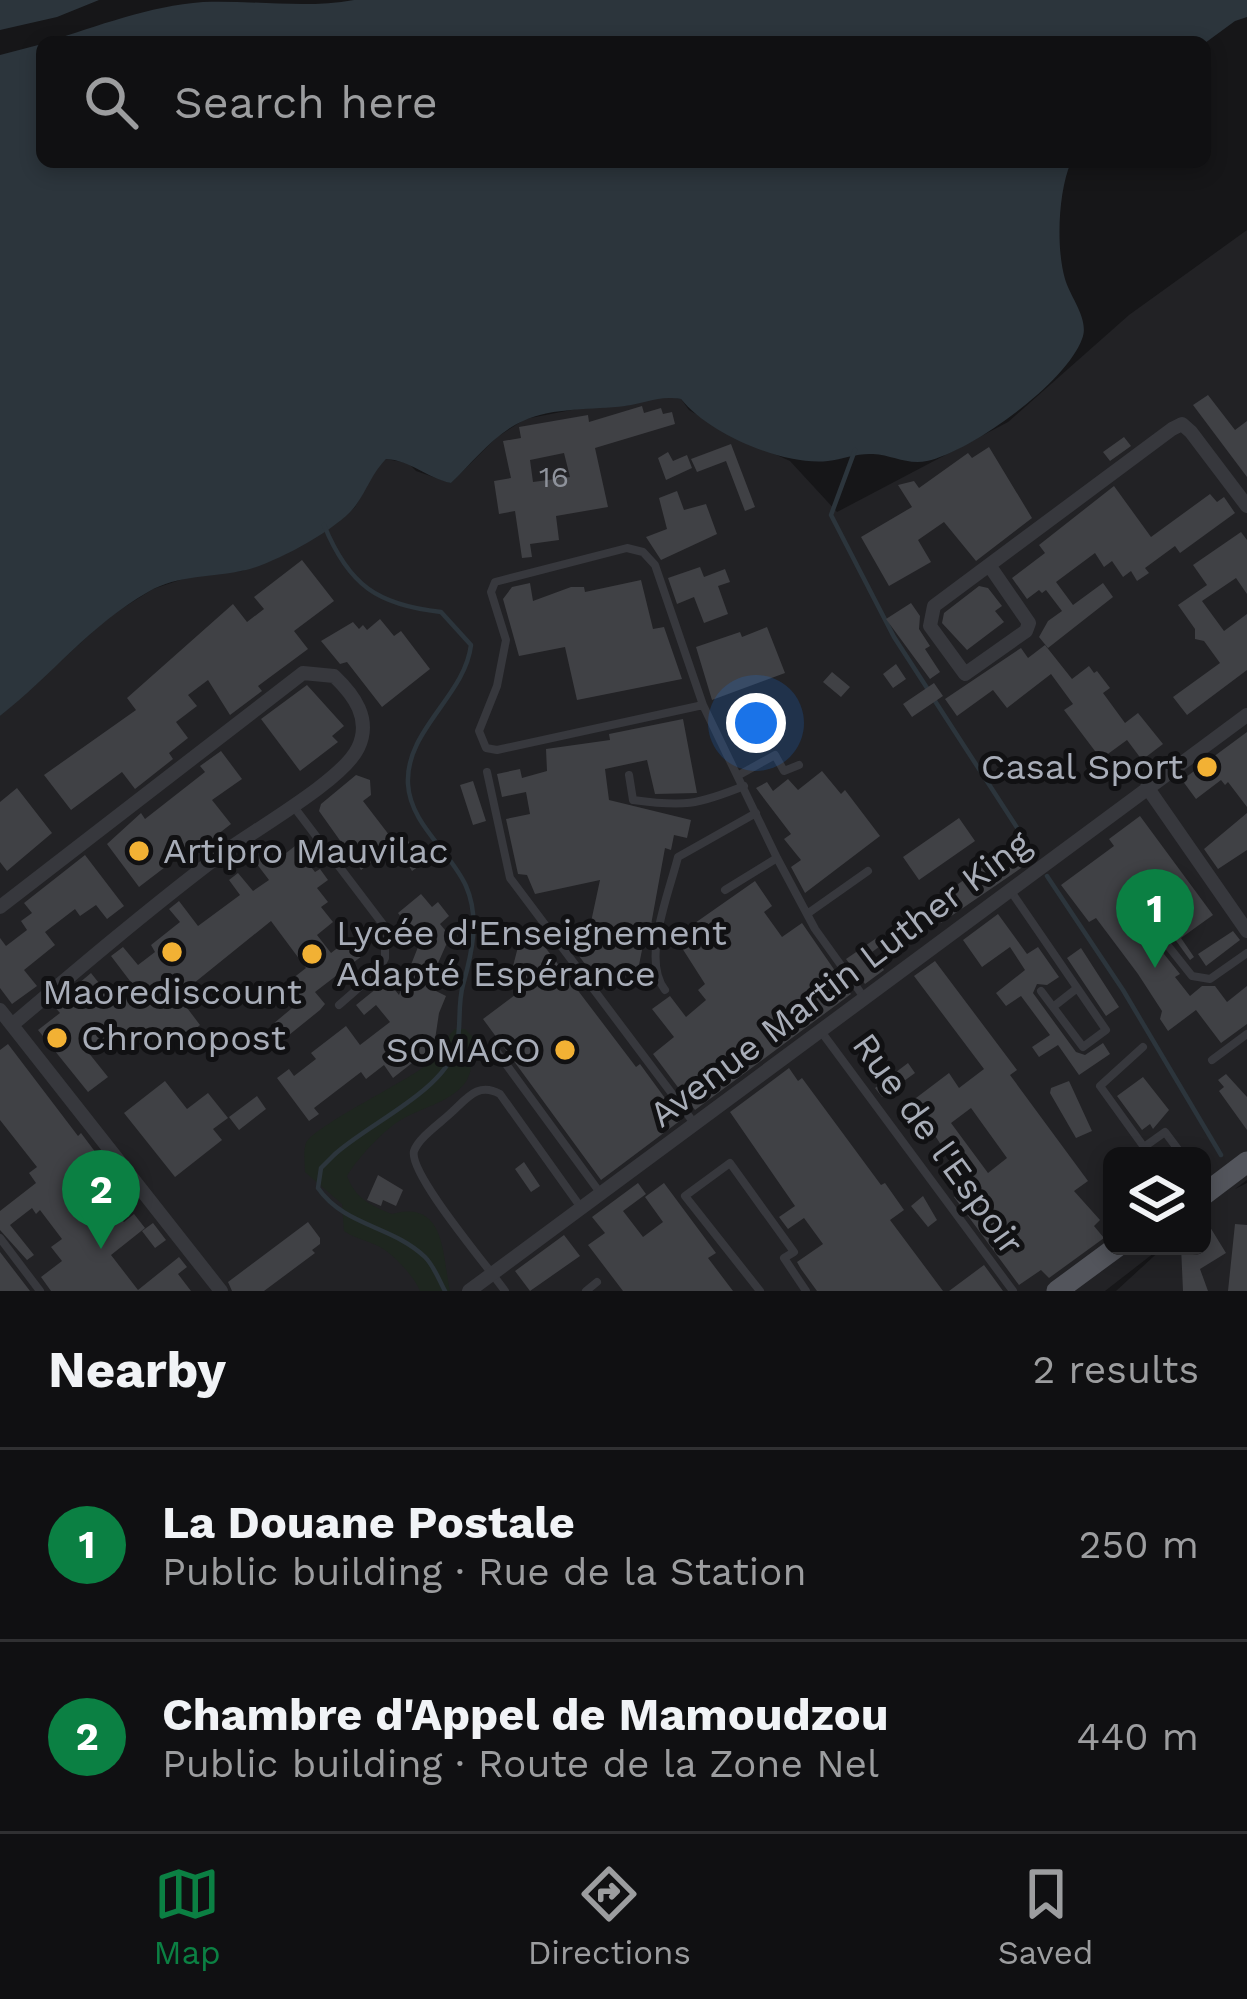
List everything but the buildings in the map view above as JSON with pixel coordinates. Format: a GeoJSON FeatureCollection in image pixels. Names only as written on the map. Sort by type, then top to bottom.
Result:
{"type":"FeatureCollection","features":[{"type":"Feature","properties":{"kind":"main road"},"geometry":{"type":"LineString","coordinates":[[1211,1177],[1247,1151]]}},
{"type":"Feature","properties":{"kind":"main road"},"geometry":{"type":"LineString","coordinates":[[1211,1189],[1247,1162]]}},
{"type":"Feature","properties":{"kind":"main road"},"geometry":{"type":"LineString","coordinates":[[1057,1291],[1106,1255]]}},
{"type":"Feature","properties":{"kind":"main road"},"geometry":{"type":"LineString","coordinates":[[1080,1291],[1126,1255]]}},
{"type":"Feature","properties":{"kind":"street"},"geometry":{"type":"LineString","coordinates":[[989,565],[1029,622],[1026,631],[965,674],[930,626],[934,605],[1182,424],[1247,506]]}},
{"type":"Feature","properties":{"kind":"street"},"geometry":{"type":"LineString","coordinates":[[0,908],[303,673],[334,676],[356,700],[364,716],[358,748],[293,806],[217,857],[12,1025]]}},
{"type":"Feature","properties":{"kind":"street","name":"Avenue Martin Luther King"},"geometry":{"type":"LineString","coordinates":[[469,1291],[1247,715]]}},
{"type":"Feature","properties":{"kind":"street"},"geometry":{"type":"LineString","coordinates":[[1147,788],[1247,931]]}},
{"type":"Feature","properties":{"kind":"street"},"geometry":{"type":"LineString","coordinates":[[0,1010],[221,1291]]}},
{"type":"Feature","properties":{"kind":"lane"},"geometry":{"type":"LineString","coordinates":[[704,705],[497,750],[486,748],[479,731],[497,686],[506,640],[491,592],[495,582],[628,548],[643,552],[655,565],[704,705],[776,858],[807,914],[863,996]]}},
{"type":"Feature","properties":{"kind":"lane"},"geometry":{"type":"LineString","coordinates":[[739,775],[775,754],[784,771],[799,765]]}},
{"type":"Feature","properties":{"kind":"lane"},"geometry":{"type":"LineString","coordinates":[[488,772],[510,878],[695,1124]]}},
{"type":"Feature","properties":{"kind":"lane"},"geometry":{"type":"LineString","coordinates":[[629,775],[633,800],[653,802],[697,805],[744,786]]}},
{"type":"Feature","properties":{"kind":"lane"},"geometry":{"type":"LineString","coordinates":[[293,806],[385,927],[385,958],[378,971],[339,1005]]}},
{"type":"Feature","properties":{"kind":"lane"},"geometry":{"type":"LineString","coordinates":[[665,991],[653,959],[678,857],[756,813]]}},
{"type":"Feature","properties":{"kind":"lane"},"geometry":{"type":"LineString","coordinates":[[725,890],[776,858]]}},
{"type":"Feature","properties":{"kind":"lane"},"geometry":{"type":"LineString","coordinates":[[807,914],[868,871]]}},
{"type":"Feature","properties":{"kind":"lane"},"geometry":{"type":"LineString","coordinates":[[1009,889],[1106,1030],[1083,1047],[1041,991]]}},
{"type":"Feature","properties":{"kind":"lane"},"geometry":{"type":"LineString","coordinates":[[1130,898],[1192,976],[1210,979],[1247,953]]}},
{"type":"Feature","properties":{"kind":"lane"},"geometry":{"type":"LineString","coordinates":[[1053,1007],[1076,989]]}},
{"type":"Feature","properties":{"kind":"lane","name":"Rue de l'Espoir"},"geometry":{"type":"LineString","coordinates":[[819,1029],[1012,1291]]}},
{"type":"Feature","properties":{"kind":"lane"},"geometry":{"type":"LineString","coordinates":[[1212,1060],[1247,1034]]}},
{"type":"Feature","properties":{"kind":"lane"},"geometry":{"type":"LineString","coordinates":[[492,1045],[602,1196]]}},
{"type":"Feature","properties":{"kind":"lane"},"geometry":{"type":"LineString","coordinates":[[1143,1047],[1100,1086],[1144,1147],[1165,1132],[1176,1147]]}},
{"type":"Feature","properties":{"kind":"lane"},"geometry":{"type":"LineString","coordinates":[[505,1291],[442,1209],[414,1161],[417,1145],[475,1091],[485,1088],[500,1094],[583,1210]]}},
{"type":"Feature","properties":{"kind":"lane"},"geometry":{"type":"LineString","coordinates":[[760,1291],[685,1196],[730,1163],[794,1252],[784,1258],[806,1291]]}},
{"type":"Feature","properties":{"kind":"lane"},"geometry":{"type":"LineString","coordinates":[[0,1238],[40,1291]]}},
{"type":"Feature","properties":{"kind":"lane"},"geometry":{"type":"LineString","coordinates":[[586,1291],[597,1282]]}},
{"type":"Feature","properties":{"kind":"shaded area"},"geometry":{"type":"Polygon","coordinates":[[[0,0],[99,0],[57,17],[0,30],[0,0]]]}},
{"type":"Feature","properties":{"kind":"shaded area"},"geometry":{"type":"Polygon","coordinates":[[[354,0],[1247,0],[1247,17],[1211,39],[66,36],[183,4],[354,0]]]}},
{"type":"Feature","properties":{"kind":"shaded area"},"geometry":{"type":"Polygon","coordinates":[[[36,46],[36,168],[1069,168],[1061,204],[1060,252],[1084,332],[1057,375],[1015,413],[968,444],[927,461],[873,454],[828,461],[790,458],[748,445],[710,424],[681,399],[666,398],[535,416],[494,440],[451,483],[386,459],[356,505],[321,534],[258,566],[184,579],[148,592],[108,619],[0,716],[0,55],[36,46]]]}},
{"type":"Feature","properties":{"kind":"shaded area"},"geometry":{"type":"Polygon","coordinates":[[[1247,230],[1247,1180],[1235,1189],[1247,1183],[1247,1291],[1116,1291],[1155,1255],[1211,1255],[1211,1147],[1103,1147],[1103,1255],[1151,1255],[1105,1291],[0,1291],[0,716],[110,616],[153,589],[198,574],[242,571],[283,555],[355,507],[386,459],[408,463],[416,471],[451,483],[497,437],[525,419],[592,406],[625,406],[663,396],[681,399],[689,410],[731,434],[790,461],[837,512],[1008,422],[1129,315],[1247,230]]]}},
{"type":"Feature","properties":{"kind":"shaded area"},"geometry":{"type":"Polygon","coordinates":[[[455,1029],[465,1029],[472,1036],[465,1083],[451,1096],[392,1126],[347,1176],[359,1196],[371,1204],[392,1214],[423,1215],[432,1222],[450,1291],[420,1291],[391,1255],[344,1231],[342,1204],[305,1172],[305,1150],[306,1143],[325,1126],[425,1066],[455,1029]]]}},
{"type":"Feature","properties":{"kind":"waterway"},"geometry":{"type":"LineString","coordinates":[[855,450],[831,515],[894,637],[929,691]]}},
{"type":"Feature","properties":{"kind":"waterway"},"geometry":{"type":"LineString","coordinates":[[324,525],[344,563],[368,589],[400,604],[441,612],[471,645],[458,681],[416,747],[408,784],[416,812],[459,873],[473,910],[456,1048],[436,1079],[321,1168],[318,1188],[341,1210],[425,1257],[445,1291]]}},
{"type":"Feature","properties":{"kind":"waterway"},"geometry":{"type":"LineString","coordinates":[[935,701],[1036,857]]}},
{"type":"Feature","properties":{"kind":"waterway"},"geometry":{"type":"LineString","coordinates":[[1047,876],[1123,990],[1221,1155]]}},
{"type":"Feature","properties":{"kind":"place","name":"Casal Sport"},"geometry":{"type":"Point","coordinates":[1207,767]}},
{"type":"Feature","properties":{"kind":"place","name":"Artipro Mauvilac"},"geometry":{"type":"Point","coordinates":[139,851]}},
{"type":"Feature","properties":{"kind":"place","name":"Maorediscount"},"geometry":{"type":"Point","coordinates":[172,952]}},
{"type":"Feature","properties":{"kind":"place","name":"Lycée d'Enseignement Adapté Espérance"},"geometry":{"type":"Point","coordinates":[312,954]}},
{"type":"Feature","properties":{"kind":"place","name":"La Douane Postale"},"geometry":{"type":"Point","coordinates":[1155,968]}},
{"type":"Feature","properties":{"kind":"place","name":"Chronopost"},"geometry":{"type":"Point","coordinates":[57,1038]}},
{"type":"Feature","properties":{"kind":"place","name":"SOMACO"},"geometry":{"type":"Point","coordinates":[565,1050]}},
{"type":"Feature","properties":{"kind":"place","name":"Chambre d'Appel de Mamoudzou"},"geometry":{"type":"Point","coordinates":[101,1249]}}]}
